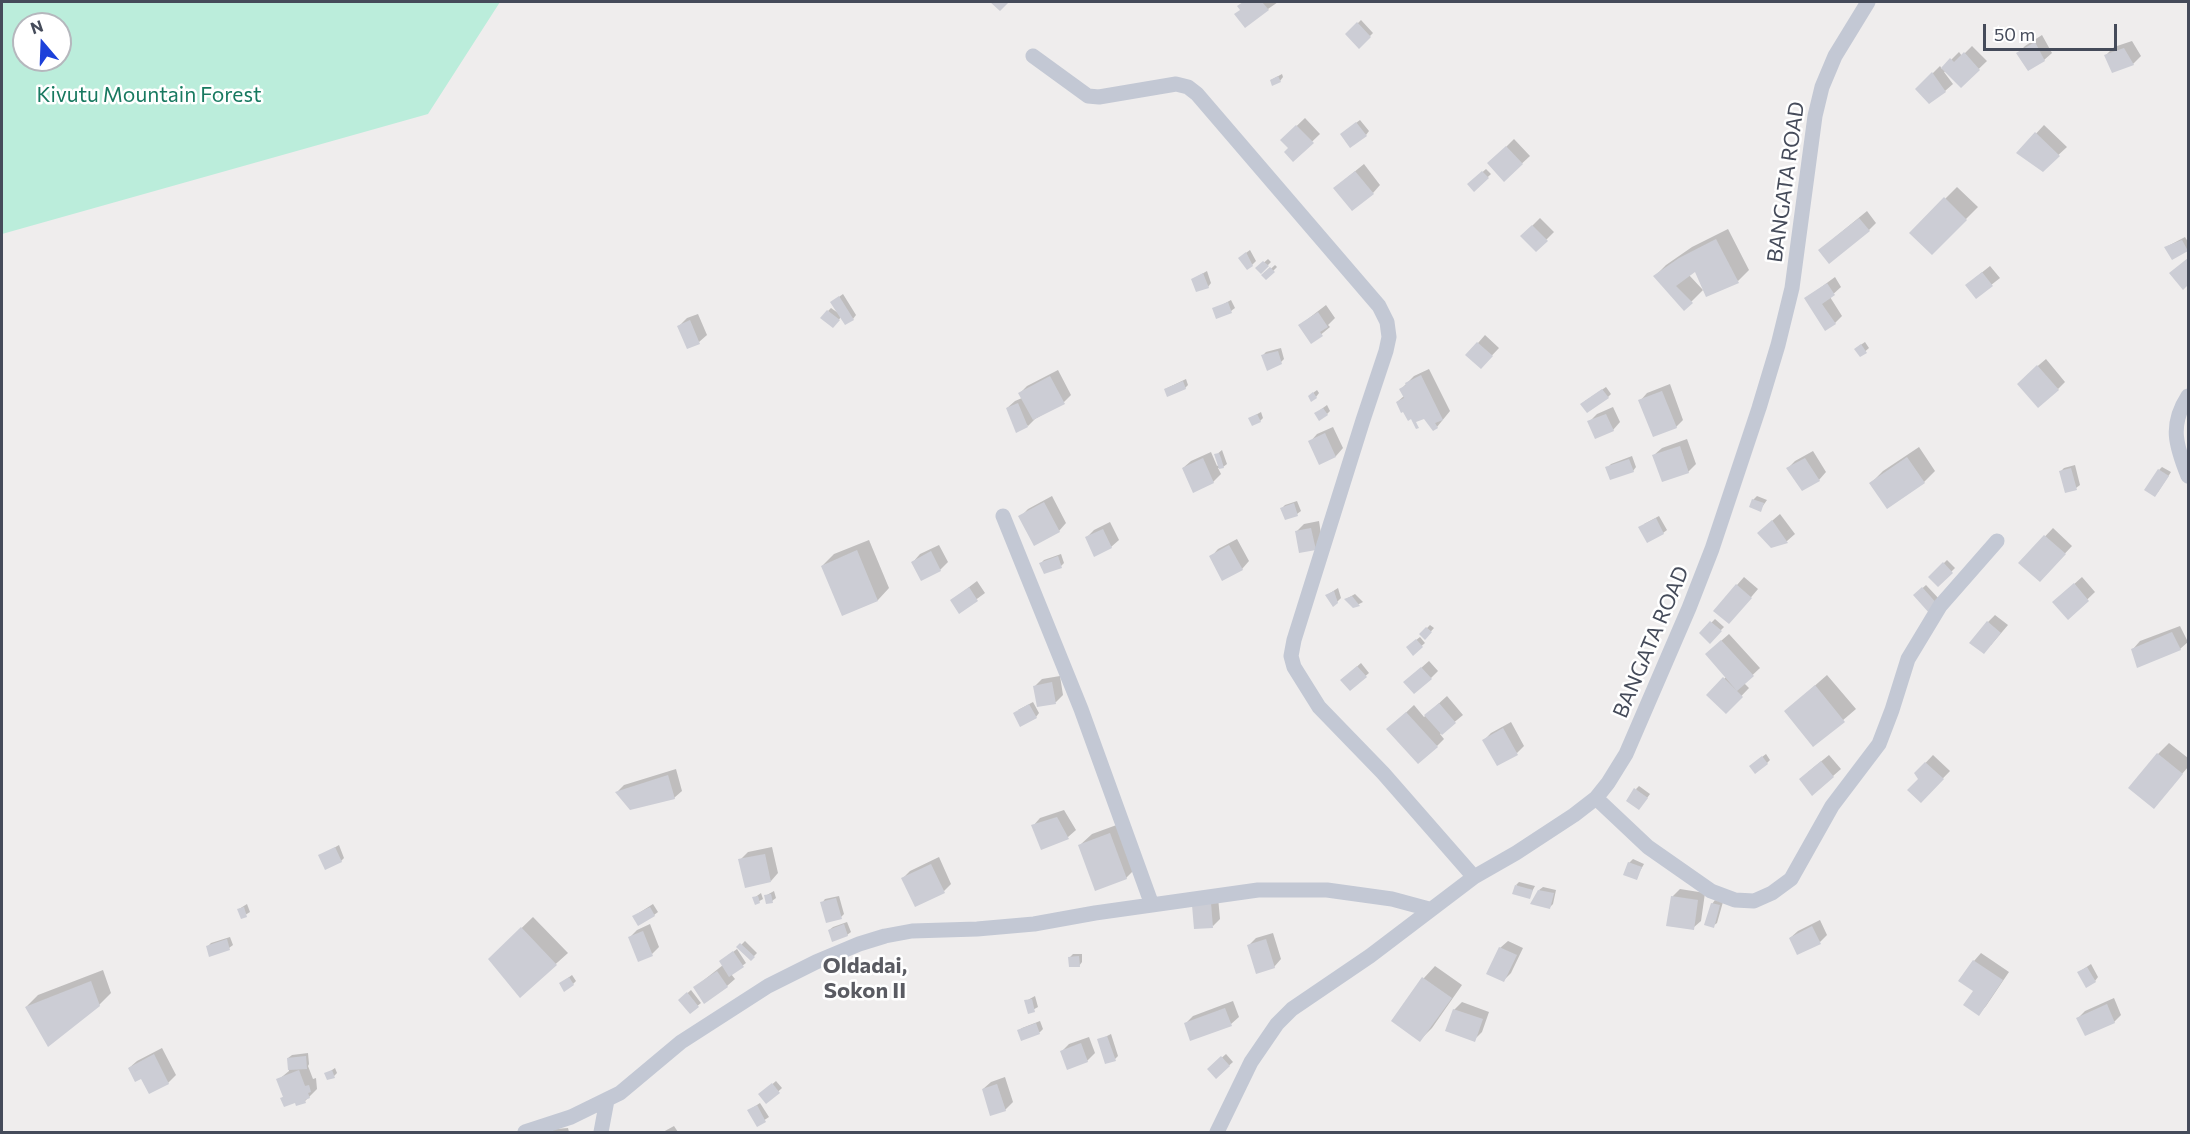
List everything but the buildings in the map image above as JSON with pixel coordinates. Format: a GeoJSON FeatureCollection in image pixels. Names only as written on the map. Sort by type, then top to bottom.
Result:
{"type":"FeatureCollection","features":[{"type":"Feature","properties":{"kind":"street","name":"BANGATA ROAD"},"geometry":{"type":"LineString","coordinates":[[1217,1132],[1251,1062],[1277,1024],[1293,1009],[1370,956],[1474,877],[1574,815],[1596,798],[1626,754],[1689,608],[1716,538],[1759,408],[1792,288],[1815,116],[1822,87],[1835,56],[1868,2]]}},
{"type":"Feature","properties":{"kind":"street"},"geometry":{"type":"LineString","coordinates":[[1033,56],[1088,96],[1099,97],[1176,84],[1188,87],[1197,94],[1379,306],[1387,322],[1389,337],[1386,351],[1294,640],[1291,656],[1294,667],[1319,706],[1383,773],[1474,877]]}},
{"type":"Feature","properties":{"kind":"street"},"geometry":{"type":"LineString","coordinates":[[2188,396],[2175,427],[2177,447],[2188,476]]}},
{"type":"Feature","properties":{"kind":"street"},"geometry":{"type":"LineString","coordinates":[[1003,516],[1081,709],[1152,905]]}},
{"type":"Feature","properties":{"kind":"street"},"geometry":{"type":"LineString","coordinates":[[1596,798],[1648,847],[1711,891],[1736,900],[1754,901],[1772,893],[1791,879],[1832,806],[1879,744],[1908,659],[1940,606],[1997,542]]}},
{"type":"Feature","properties":{"kind":"street"},"geometry":{"type":"LineString","coordinates":[[525,1132],[571,1117],[607,1100],[630,1086],[681,1042],[768,986],[816,962],[885,936],[912,931],[1034,924],[1258,890],[1327,890],[1392,899],[1429,909]]}},
{"type":"Feature","properties":{"kind":"street"},"geometry":{"type":"LineString","coordinates":[[601,1132],[607,1100]]}},
{"type":"Feature","properties":{"kind":"green space","name":"Kivutu Mountain Forest"},"geometry":{"type":"Polygon","coordinates":[[[2,2],[500,2],[428,114],[2,234],[2,2]]]}},
{"type":"Feature","properties":{"kind":"district","name":"Oldadai, Sokon II"},"geometry":{"type":"Point","coordinates":[865,978]}}]}
